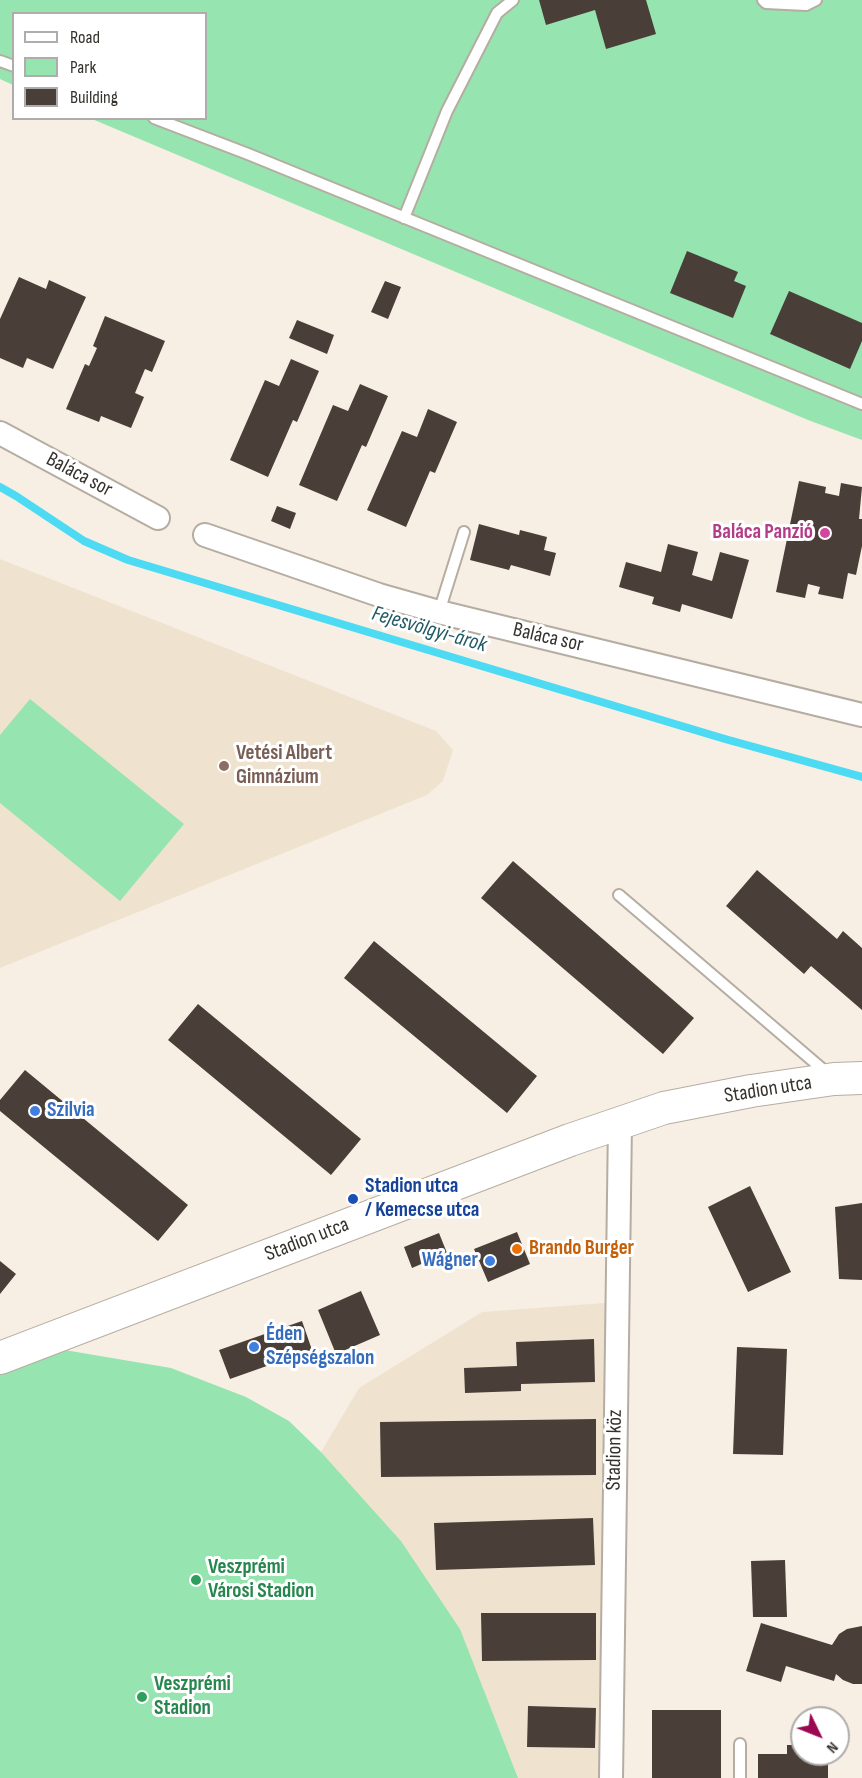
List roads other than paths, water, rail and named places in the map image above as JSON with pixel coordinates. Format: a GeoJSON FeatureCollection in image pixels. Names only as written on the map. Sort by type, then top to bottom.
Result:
{"type":"FeatureCollection","features":[{"type":"Feature","properties":{"kind":"street","name":"Baláca sor"},"geometry":{"type":"LineString","coordinates":[[0,433],[158,518]]}},
{"type":"Feature","properties":{"kind":"street","name":"Baláca sor"},"geometry":{"type":"LineString","coordinates":[[205,535],[379,595],[439,612],[862,715]]}},
{"type":"Feature","properties":{"kind":"street","name":"Stadion utca"},"geometry":{"type":"LineString","coordinates":[[0,1358],[558,1144],[664,1108],[751,1091],[848,1078]]}},
{"type":"Feature","properties":{"kind":"street","name":"Stadion köz"},"geometry":{"type":"LineString","coordinates":[[611,1778],[620,1123]]}},
{"type":"Feature","properties":{"kind":"lane"},"geometry":{"type":"LineString","coordinates":[[404,218],[447,111],[497,13],[513,0]]}},
{"type":"Feature","properties":{"kind":"lane"},"geometry":{"type":"LineString","coordinates":[[763,0],[766,3],[806,5],[816,0]]}},
{"type":"Feature","properties":{"kind":"lane"},"geometry":{"type":"LineString","coordinates":[[159,120],[256,157],[862,404]]}},
{"type":"Feature","properties":{"kind":"lane"},"geometry":{"type":"LineString","coordinates":[[439,612],[464,532]]}},
{"type":"Feature","properties":{"kind":"lane"},"geometry":{"type":"LineString","coordinates":[[619,895],[848,1078]]}},
{"type":"Feature","properties":{"kind":"lane"},"geometry":{"type":"LineString","coordinates":[[740,1744],[740,1778]]}},
{"type":"Feature","properties":{"kind":"waterway","name":"Fejesvölgyi-árok"},"geometry":{"type":"LineString","coordinates":[[0,487],[84,541],[128,560],[725,739],[862,777]]}},
{"type":"Feature","properties":{"kind":"place","name":"Baláca Panzió"},"geometry":{"type":"Point","coordinates":[825,533]}},
{"type":"Feature","properties":{"kind":"place","name":"Vetési Albert Gimnázium"},"geometry":{"type":"Point","coordinates":[224,766]}},
{"type":"Feature","properties":{"kind":"place","name":"Szilvia"},"geometry":{"type":"Point","coordinates":[35,1111]}},
{"type":"Feature","properties":{"kind":"place","name":"Stadion utca / Kemecse utca"},"geometry":{"type":"Point","coordinates":[353,1199]}},
{"type":"Feature","properties":{"kind":"place","name":"Brando Burger"},"geometry":{"type":"Point","coordinates":[517,1249]}},
{"type":"Feature","properties":{"kind":"place","name":"Wágner"},"geometry":{"type":"Point","coordinates":[490,1261]}},
{"type":"Feature","properties":{"kind":"place","name":"Éden Szépségszalon"},"geometry":{"type":"Point","coordinates":[254,1347]}},
{"type":"Feature","properties":{"kind":"place","name":"Veszprémi Városi Stadion"},"geometry":{"type":"Point","coordinates":[196,1580]}},
{"type":"Feature","properties":{"kind":"place","name":"Veszprémi Stadion"},"geometry":{"type":"Point","coordinates":[142,1697]}}]}
